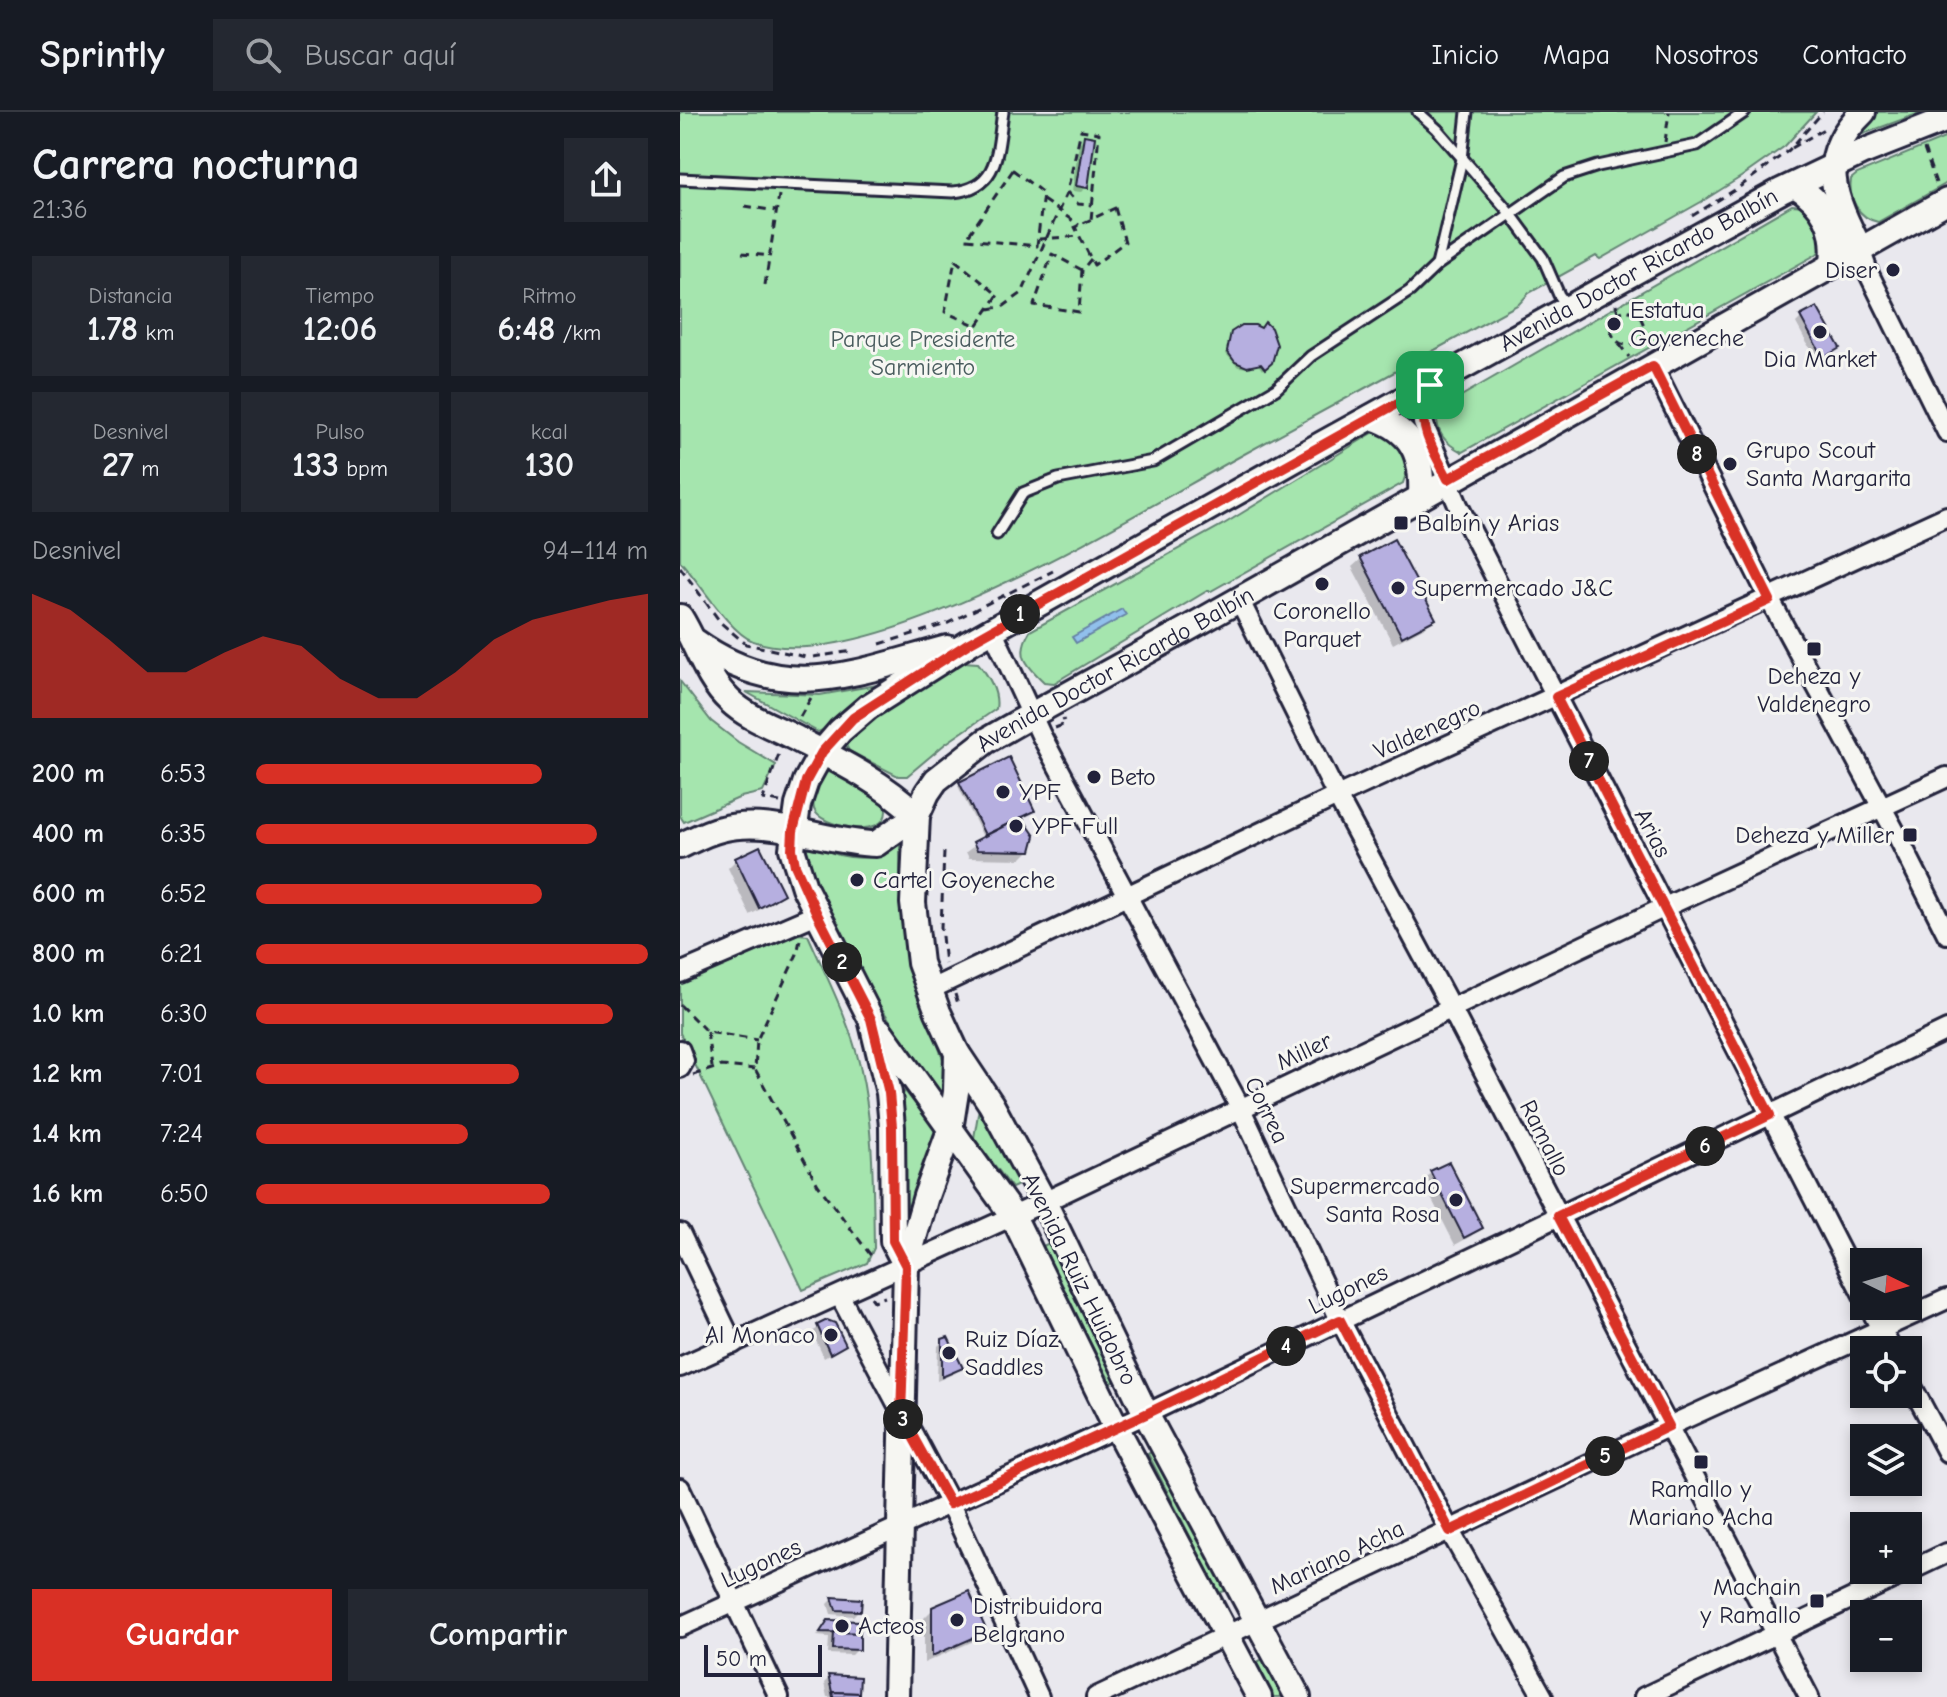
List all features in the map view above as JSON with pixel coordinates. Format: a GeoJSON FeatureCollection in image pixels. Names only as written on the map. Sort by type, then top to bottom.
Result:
{"type":"FeatureCollection","features":[{"type":"Feature","properties":{"kind":"main road"},"geometry":{"type":"LineString","coordinates":[[1860,249],[1841,210],[1831,168],[1847,131],[1863,112]]}},
{"type":"Feature","properties":{"kind":"main road","name":"Avenida Doctor Ricardo Balbín"},"geometry":{"type":"LineString","coordinates":[[906,1266],[893,1241],[889,1093],[871,1019],[817,914],[795,865],[792,849],[798,805],[806,781],[822,752],[853,718],[992,629],[1795,185],[1863,152],[1947,119]]}},
{"type":"Feature","properties":{"kind":"main road"},"geometry":{"type":"LineString","coordinates":[[1795,185],[1808,193],[1828,217],[1835,247],[1833,262]]}},
{"type":"Feature","properties":{"kind":"main road","name":"Avenida Doctor Ricardo Balbín"},"geometry":{"type":"LineString","coordinates":[[939,985],[920,963],[914,933],[913,903],[917,815],[927,793],[945,772],[986,741],[1031,715],[1860,249],[1942,193]]}},
{"type":"Feature","properties":{"kind":"main road"},"geometry":{"type":"LineString","coordinates":[[1372,417],[1389,422],[1403,432],[1413,446],[1420,462],[1421,496]]}},
{"type":"Feature","properties":{"kind":"main road"},"geometry":{"type":"LineString","coordinates":[[680,617],[714,683],[731,702],[757,720],[881,784],[917,815],[876,844],[736,826],[682,841]]}},
{"type":"Feature","properties":{"kind":"main road"},"geometry":{"type":"LineString","coordinates":[[695,641],[734,666],[753,673],[813,680],[863,671],[969,643]]}},
{"type":"Feature","properties":{"kind":"main road","name":"Avenida Ruiz Huidobro"},"geometry":{"type":"LineString","coordinates":[[939,985],[957,1053],[991,1104],[1044,1202],[1146,1414],[1298,1697]]}},
{"type":"Feature","properties":{"kind":"main road","name":"Avenida Ruiz Huidobro"},"geometry":{"type":"LineString","coordinates":[[871,1019],[1013,1216],[1116,1427],[1259,1697]]}},
{"type":"Feature","properties":{"kind":"main road","name":"Avenida Doctor Ricardo Balbín"},"geometry":{"type":"LineString","coordinates":[[896,1697],[906,1266],[926,1196],[950,1130],[956,1102],[957,1053]]}},
{"type":"Feature","properties":{"kind":"street"},"geometry":{"type":"LineString","coordinates":[[1860,249],[1869,274],[1947,432]]}},
{"type":"Feature","properties":{"kind":"street"},"geometry":{"type":"LineString","coordinates":[[1653,366],[1770,600],[1947,934]]}},
{"type":"Feature","properties":{"kind":"street","name":"Arias"},"geometry":{"type":"LineString","coordinates":[[1430,385],[1423,405],[1423,423],[1492,574],[1850,1270]]}},
{"type":"Feature","properties":{"kind":"street","name":"Valdenegro"},"geometry":{"type":"LineString","coordinates":[[939,985],[1337,796],[1770,600],[1947,516]]}},
{"type":"Feature","properties":{"kind":"street","name":"Ramallo"},"geometry":{"type":"LineString","coordinates":[[1239,599],[1337,796],[1451,1008],[1809,1697]]}},
{"type":"Feature","properties":{"kind":"street","name":"Correa"},"geometry":{"type":"LineString","coordinates":[[992,629],[1031,715],[1240,1107],[1340,1320],[1450,1531],[1543,1697]]}},
{"type":"Feature","properties":{"kind":"street","name":"Miller"},"geometry":{"type":"LineString","coordinates":[[680,1367],[1044,1202],[1240,1107],[1947,777]]}},
{"type":"Feature","properties":{"kind":"street"},"geometry":{"type":"LineString","coordinates":[[680,973],[817,914]]}},
{"type":"Feature","properties":{"kind":"street","name":"Lugones"},"geometry":{"type":"LineString","coordinates":[[680,1627],[1146,1414],[1947,1030]]}},
{"type":"Feature","properties":{"kind":"street"},"geometry":{"type":"LineString","coordinates":[[680,1233],[733,1344]]}},
{"type":"Feature","properties":{"kind":"street"},"geometry":{"type":"LineString","coordinates":[[840,1296],[950,1504],[1039,1697]]}},
{"type":"Feature","properties":{"kind":"street","name":"Mariano Acha"},"geometry":{"type":"LineString","coordinates":[[1096,1697],[1669,1426],[1947,1299]]}},
{"type":"Feature","properties":{"kind":"street"},"geometry":{"type":"LineString","coordinates":[[1876,1320],[1884,1336]]}},
{"type":"Feature","properties":{"kind":"street"},"geometry":{"type":"LineString","coordinates":[[1922,1405],[1947,1452]]}},
{"type":"Feature","properties":{"kind":"street"},"geometry":{"type":"LineString","coordinates":[[680,1488],[779,1697]]}},
{"type":"Feature","properties":{"kind":"street"},"geometry":{"type":"LineString","coordinates":[[1644,1697],[1947,1553]]}},
{"type":"Feature","properties":{"kind":"lane"},"geometry":{"type":"LineString","coordinates":[[680,179],[969,191],[982,184],[990,174],[1003,112]]}},
{"type":"Feature","properties":{"kind":"lane"},"geometry":{"type":"LineString","coordinates":[[1418,112],[1437,129],[1510,213],[1543,258],[1559,295],[1569,308]]}},
{"type":"Feature","properties":{"kind":"lane"},"geometry":{"type":"LineString","coordinates":[[1437,265],[1462,159],[1467,112]]}},
{"type":"Feature","properties":{"kind":"lane"},"geometry":{"type":"LineString","coordinates":[[997,534],[1023,493],[1058,479],[1153,461],[1276,389],[1311,356],[1410,291],[1437,265],[1564,177],[1598,166],[1697,145],[1745,112]]}},
{"type":"Feature","properties":{"kind":"path"},"geometry":{"type":"LineString","coordinates":[[1663,153],[1669,112]]}},
{"type":"Feature","properties":{"kind":"path"},"geometry":{"type":"LineString","coordinates":[[1789,150],[1823,112]]}},
{"type":"Feature","properties":{"kind":"path"},"geometry":{"type":"LineString","coordinates":[[1738,188],[1826,127]]}},
{"type":"Feature","properties":{"kind":"path"},"geometry":{"type":"LineString","coordinates":[[989,309],[998,295],[955,260],[945,312],[977,326],[989,309],[1004,306],[1022,293],[1067,192],[1081,130],[1099,133],[1091,220]]}},
{"type":"Feature","properties":{"kind":"path"},"geometry":{"type":"LineString","coordinates":[[1924,149],[1942,193]]}},
{"type":"Feature","properties":{"kind":"path"},"geometry":{"type":"LineString","coordinates":[[1013,170],[1043,193],[1038,239],[1037,246],[966,239],[1013,170]]}},
{"type":"Feature","properties":{"kind":"path"},"geometry":{"type":"LineString","coordinates":[[765,285],[780,184]]}},
{"type":"Feature","properties":{"kind":"path"},"geometry":{"type":"LineString","coordinates":[[1067,192],[1078,204],[1092,205]]}},
{"type":"Feature","properties":{"kind":"path"},"geometry":{"type":"LineString","coordinates":[[1043,200],[1079,225]]}},
{"type":"Feature","properties":{"kind":"path"},"geometry":{"type":"LineString","coordinates":[[745,206],[776,211]]}},
{"type":"Feature","properties":{"kind":"path"},"geometry":{"type":"LineString","coordinates":[[1115,208],[1125,242],[1094,265],[1075,227],[1091,220],[1115,208]]}},
{"type":"Feature","properties":{"kind":"path"},"geometry":{"type":"LineString","coordinates":[[1038,239],[1080,236]]}},
{"type":"Feature","properties":{"kind":"path"},"geometry":{"type":"LineString","coordinates":[[742,253],[770,256]]}},
{"type":"Feature","properties":{"kind":"path"},"geometry":{"type":"LineString","coordinates":[[1082,270],[1052,254],[1034,305],[1079,312],[1082,270],[1091,259]]}},
{"type":"Feature","properties":{"kind":"path"},"geometry":{"type":"LineString","coordinates":[[1606,288],[1618,313],[1610,327],[1615,340],[1627,345],[1641,340],[1645,328],[1639,314],[1626,310],[1618,313]]}},
{"type":"Feature","properties":{"kind":"path"},"geometry":{"type":"LineString","coordinates":[[680,567],[721,623],[746,644],[811,658]]}},
{"type":"Feature","properties":{"kind":"path"},"geometry":{"type":"LineString","coordinates":[[798,805],[763,799],[781,748],[814,693]]}},
{"type":"Feature","properties":{"kind":"path"},"geometry":{"type":"LineString","coordinates":[[944,852],[941,927],[944,962],[939,985],[958,1004]]}},
{"type":"Feature","properties":{"kind":"path"},"geometry":{"type":"LineString","coordinates":[[794,924],[800,940],[797,954],[757,1040],[755,1069],[818,1185],[872,1257]]}},
{"type":"Feature","properties":{"kind":"path"},"geometry":{"type":"LineString","coordinates":[[680,1005],[707,1032],[757,1040]]}},
{"type":"Feature","properties":{"kind":"path"},"geometry":{"type":"LineString","coordinates":[[707,1032],[712,1069]]}},
{"type":"Feature","properties":{"kind":"path"},"geometry":{"type":"LineString","coordinates":[[680,1062],[695,1077],[726,1066],[755,1069]]}},
{"type":"Feature","properties":{"kind":"green space","name":"Parque Presidente Sarmiento"},"geometry":{"type":"Polygon","coordinates":[[[680,112],[1816,112],[1785,146],[1701,202],[1600,259],[1596,256],[1529,293],[1519,304],[1068,551],[928,616],[861,638],[802,647],[753,641],[744,636],[734,628],[680,561],[680,112]]]}},
{"type":"Feature","properties":{"kind":"green space"},"geometry":{"type":"Polygon","coordinates":[[[1876,112],[1923,112],[1857,136],[1876,112]]]}},
{"type":"Feature","properties":{"kind":"green space"},"geometry":{"type":"Polygon","coordinates":[[[1947,137],[1947,183],[1878,222],[1860,212],[1853,200],[1851,179],[1947,137]]]}},
{"type":"Feature","properties":{"kind":"green space"},"geometry":{"type":"Polygon","coordinates":[[[1792,205],[1807,208],[1819,223],[1827,243],[1817,254],[1462,452],[1442,436],[1437,410],[1792,205]]]}},
{"type":"Feature","properties":{"kind":"green space"},"geometry":{"type":"Polygon","coordinates":[[[1376,431],[1393,435],[1409,465],[1403,483],[1207,591],[1054,683],[1044,682],[1032,670],[1023,652],[1030,631],[1224,524],[1376,431]]]}},
{"type":"Feature","properties":{"kind":"green space"},"geometry":{"type":"Polygon","coordinates":[[[963,662],[978,663],[994,691],[996,709],[945,744],[907,776],[898,776],[849,751],[847,738],[884,708],[963,662]]]}},
{"type":"Feature","properties":{"kind":"green space"},"geometry":{"type":"Polygon","coordinates":[[[680,681],[711,721],[776,765],[763,792],[741,797],[684,822],[680,816],[680,681]]]}},
{"type":"Feature","properties":{"kind":"green space"},"geometry":{"type":"Polygon","coordinates":[[[877,685],[828,728],[818,732],[746,692],[820,695],[877,685]]]}},
{"type":"Feature","properties":{"kind":"green space"},"geometry":{"type":"Polygon","coordinates":[[[833,771],[879,795],[886,811],[883,820],[865,828],[852,828],[827,821],[819,815],[813,805],[815,796],[824,773],[833,771]]]}},
{"type":"Feature","properties":{"kind":"green space"},"geometry":{"type":"Polygon","coordinates":[[[898,840],[900,908],[912,974],[947,1070],[946,1088],[941,1098],[865,983],[804,857],[807,848],[811,848],[851,857],[873,857],[885,854],[898,840]]]}},
{"type":"Feature","properties":{"kind":"green space"},"geometry":{"type":"Polygon","coordinates":[[[798,934],[808,935],[844,1016],[860,1066],[870,1134],[874,1225],[874,1248],[867,1263],[803,1290],[680,1033],[680,984],[798,934]]]}},
{"type":"Feature","properties":{"kind":"green space"},"geometry":{"type":"Polygon","coordinates":[[[905,1091],[938,1132],[901,1237],[900,1097],[905,1091]]]}},
{"type":"Feature","properties":{"kind":"green space"},"geometry":{"type":"Polygon","coordinates":[[[984,1107],[1023,1183],[1012,1188],[974,1138],[979,1108],[984,1107]]]}},
{"type":"Feature","properties":{"kind":"green space"},"geometry":{"type":"Polygon","coordinates":[[[1051,1242],[1121,1379],[1111,1383],[1041,1247],[1051,1242]]]}},
{"type":"Feature","properties":{"kind":"green space"},"geometry":{"type":"Polygon","coordinates":[[[1156,1448],[1230,1589],[1219,1593],[1148,1454],[1156,1448]]]}},
{"type":"Feature","properties":{"kind":"green space"},"geometry":{"type":"Polygon","coordinates":[[[1265,1658],[1286,1697],[1273,1697],[1255,1663],[1265,1658]]]}},
{"type":"Feature","properties":{"kind":"water"},"geometry":{"type":"Polygon","coordinates":[[[1122,609],[1126,615],[1076,643],[1072,637],[1122,609]]]}},
{"type":"Feature","properties":{"kind":"building"},"geometry":{"type":"Polygon","coordinates":[[[1084,135],[1095,137],[1088,188],[1076,186],[1084,135]]]}},
{"type":"Feature","properties":{"kind":"building","name":"Dia Market"},"geometry":{"type":"Polygon","coordinates":[[[1817,307],[1840,348],[1823,358],[1800,316],[1817,307]]]}},
{"type":"Feature","properties":{"kind":"building"},"geometry":{"type":"Polygon","coordinates":[[[1265,322],[1271,328],[1277,345],[1272,363],[1265,369],[1261,364],[1247,367],[1235,362],[1227,351],[1231,332],[1242,325],[1261,328],[1265,322]]]}},
{"type":"Feature","properties":{"kind":"building","name":"Supermercado J&C"},"geometry":{"type":"Polygon","coordinates":[[[1394,539],[1436,619],[1402,637],[1360,557],[1394,539]]]}},
{"type":"Feature","properties":{"kind":"building"},"geometry":{"type":"Polygon","coordinates":[[[1009,757],[1035,811],[985,835],[959,782],[1009,757]]]}},
{"type":"Feature","properties":{"kind":"building","name":"YPF Full"},"geometry":{"type":"Polygon","coordinates":[[[1022,817],[1035,836],[1031,851],[977,850],[973,842],[1022,817]]]}},
{"type":"Feature","properties":{"kind":"building"},"geometry":{"type":"Polygon","coordinates":[[[760,846],[784,894],[759,908],[735,858],[760,846]]]}},
{"type":"Feature","properties":{"kind":"building","name":"Supermercado Santa Rosa"},"geometry":{"type":"Polygon","coordinates":[[[1449,1162],[1483,1228],[1464,1238],[1430,1171],[1449,1162]]]}},
{"type":"Feature","properties":{"kind":"building","name":"Al Monaco"},"geometry":{"type":"Polygon","coordinates":[[[827,1320],[835,1323],[846,1345],[830,1354],[817,1325],[827,1320]]]}},
{"type":"Feature","properties":{"kind":"building","name":"Ruiz Díaz Saddles"},"geometry":{"type":"Polygon","coordinates":[[[948,1337],[963,1368],[942,1377],[942,1339],[948,1337]]]}},
{"type":"Feature","properties":{"kind":"building","name":"Distribuidora Belgrano"},"geometry":{"type":"Polygon","coordinates":[[[969,1591],[987,1632],[932,1656],[932,1607],[969,1591]]]}},
{"type":"Feature","properties":{"kind":"building"},"geometry":{"type":"Polygon","coordinates":[[[832,1597],[862,1599],[861,1611],[836,1610],[832,1597]]]}},
{"type":"Feature","properties":{"kind":"building","name":"Acteos"},"geometry":{"type":"Polygon","coordinates":[[[828,1620],[861,1621],[860,1633],[820,1632],[828,1620]]]}},
{"type":"Feature","properties":{"kind":"building"},"geometry":{"type":"Polygon","coordinates":[[[834,1632],[860,1633],[860,1650],[833,1649],[834,1632]]]}},
{"type":"Feature","properties":{"kind":"building"},"geometry":{"type":"Polygon","coordinates":[[[828,1675],[860,1677],[859,1693],[832,1692],[828,1675]]]}},
{"type":"Feature","properties":{"kind":"building"},"geometry":{"type":"Polygon","coordinates":[[[832,1692],[859,1693],[859,1697],[833,1697],[832,1692]]]}},
{"type":"Feature","properties":{"kind":"place","name":"Diser"},"geometry":{"type":"Point","coordinates":[1893,270]}},
{"type":"Feature","properties":{"kind":"place","name":"Estatua Goyeneche"},"geometry":{"type":"Point","coordinates":[1614,324]}},
{"type":"Feature","properties":{"kind":"place","name":"Dia Market"},"geometry":{"type":"Point","coordinates":[1820,332]}},
{"type":"Feature","properties":{"kind":"place","name":"Grupo Scout Santa Margarita"},"geometry":{"type":"Point","coordinates":[1730,464]}},
{"type":"Feature","properties":{"kind":"place","name":"Balbín y Arias"},"geometry":{"type":"Point","coordinates":[1401,523]}},
{"type":"Feature","properties":{"kind":"place","name":"Coronello Parquet"},"geometry":{"type":"Point","coordinates":[1322,584]}},
{"type":"Feature","properties":{"kind":"place","name":"Supermercado J&C"},"geometry":{"type":"Point","coordinates":[1398,588]}},
{"type":"Feature","properties":{"kind":"place","name":"Deheza y Valdenegro"},"geometry":{"type":"Point","coordinates":[1814,649]}},
{"type":"Feature","properties":{"kind":"place","name":"Beto"},"geometry":{"type":"Point","coordinates":[1094,777]}},
{"type":"Feature","properties":{"kind":"place","name":"YPF"},"geometry":{"type":"Point","coordinates":[1003,792]}},
{"type":"Feature","properties":{"kind":"place","name":"YPF Full"},"geometry":{"type":"Point","coordinates":[1016,826]}},
{"type":"Feature","properties":{"kind":"place","name":"Deheza y Miller"},"geometry":{"type":"Point","coordinates":[1910,835]}},
{"type":"Feature","properties":{"kind":"place","name":"Cartel Goyeneche"},"geometry":{"type":"Point","coordinates":[857,880]}},
{"type":"Feature","properties":{"kind":"place","name":"Supermercado Santa Rosa"},"geometry":{"type":"Point","coordinates":[1456,1200]}},
{"type":"Feature","properties":{"kind":"place","name":"Al Monaco"},"geometry":{"type":"Point","coordinates":[831,1335]}},
{"type":"Feature","properties":{"kind":"place","name":"Ruiz Díaz Saddles"},"geometry":{"type":"Point","coordinates":[949,1353]}},
{"type":"Feature","properties":{"kind":"place","name":"Ramallo y Mariano Acha"},"geometry":{"type":"Point","coordinates":[1701,1462]}},
{"type":"Feature","properties":{"kind":"place","name":"Machain y Ramallo"},"geometry":{"type":"Point","coordinates":[1817,1601]}},
{"type":"Feature","properties":{"kind":"place","name":"Distribuidora Belgrano"},"geometry":{"type":"Point","coordinates":[957,1620]}},
{"type":"Feature","properties":{"kind":"place","name":"Acteos"},"geometry":{"type":"Point","coordinates":[842,1626]}},
{"type":"Feature","properties":{"kind":"route"},"geometry":{"type":"LineString","coordinates":[[1653,366],[1770,600],[1556,697],[1770,1115],[1558,1216],[1669,1426],[1450,1531],[1340,1320],[950,1504],[901,1415],[906,1266],[893,1241],[889,1093],[871,1019],[795,865],[793,831],[806,781],[822,752],[853,718],[868,707],[969,643],[1430,385],[1423,405],[1423,423],[1448,479],[1653,366]]}}]}
